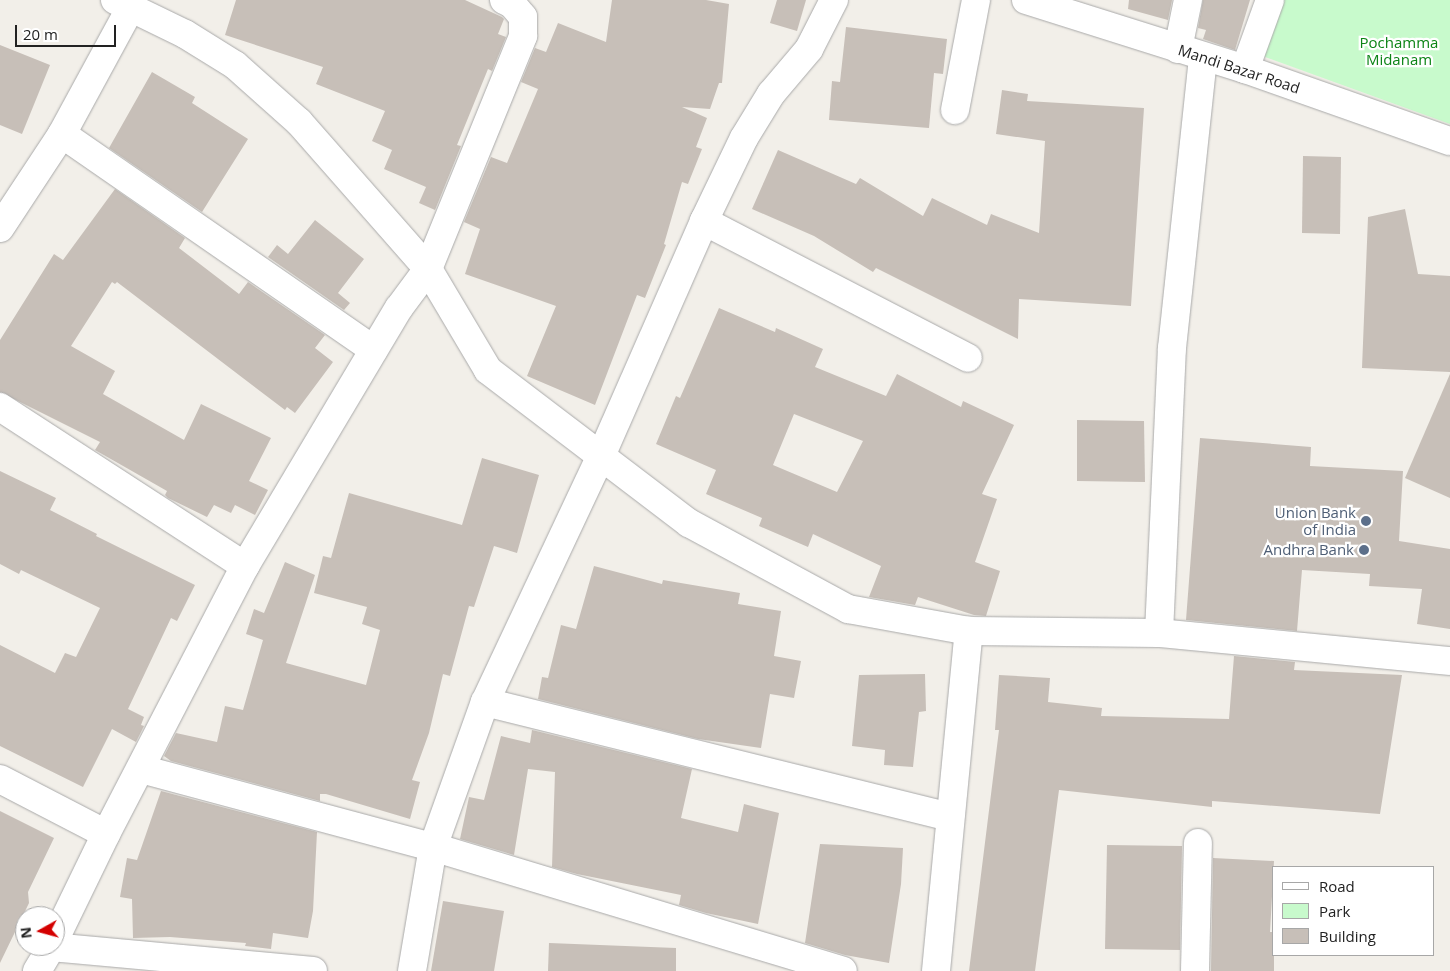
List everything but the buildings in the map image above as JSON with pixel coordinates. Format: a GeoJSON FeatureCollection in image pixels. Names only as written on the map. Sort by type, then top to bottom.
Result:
{"type":"FeatureCollection","features":[{"type":"Feature","properties":{"kind":"street"},"geometry":{"type":"LineString","coordinates":[[65,918],[106,834],[246,566],[399,308],[428,269],[523,36],[523,17],[512,4],[504,0]]}},
{"type":"Feature","properties":{"kind":"street"},"geometry":{"type":"LineString","coordinates":[[412,971],[433,847],[485,702],[601,456],[704,221],[744,138],[771,94],[809,49],[834,0]]}},
{"type":"Feature","properties":{"kind":"street"},"geometry":{"type":"LineString","coordinates":[[955,110],[976,0]]}},
{"type":"Feature","properties":{"kind":"street","name":"Mandi Bazar Road"},"geometry":{"type":"LineString","coordinates":[[1026,0],[1245,69],[1450,141]]}},
{"type":"Feature","properties":{"kind":"street"},"geometry":{"type":"LineString","coordinates":[[1178,49],[1188,0]]}},
{"type":"Feature","properties":{"kind":"street"},"geometry":{"type":"LineString","coordinates":[[1245,69],[1270,0]]}},
{"type":"Feature","properties":{"kind":"street"},"geometry":{"type":"LineString","coordinates":[[0,228],[62,134],[123,3],[185,34],[235,65],[299,122],[428,269],[488,370],[689,523],[848,609],[969,630],[1159,633],[1450,661]]}},
{"type":"Feature","properties":{"kind":"street"},"geometry":{"type":"LineString","coordinates":[[1159,633],[1172,348],[1203,57]]}},
{"type":"Feature","properties":{"kind":"street"},"geometry":{"type":"LineString","coordinates":[[62,134],[374,350]]}},
{"type":"Feature","properties":{"kind":"street"},"geometry":{"type":"LineString","coordinates":[[704,221],[968,358]]}},
{"type":"Feature","properties":{"kind":"street"},"geometry":{"type":"LineString","coordinates":[[0,407],[246,566]]}},
{"type":"Feature","properties":{"kind":"street"},"geometry":{"type":"LineString","coordinates":[[936,971],[969,630]]}},
{"type":"Feature","properties":{"kind":"street"},"geometry":{"type":"LineString","coordinates":[[485,702],[950,817]]}},
{"type":"Feature","properties":{"kind":"street"},"geometry":{"type":"LineString","coordinates":[[141,769],[433,847],[843,971]]}},
{"type":"Feature","properties":{"kind":"street"},"geometry":{"type":"LineString","coordinates":[[0,779],[106,834]]}},
{"type":"Feature","properties":{"kind":"street"},"geometry":{"type":"LineString","coordinates":[[1195,971],[1198,843]]}},
{"type":"Feature","properties":{"kind":"street"},"geometry":{"type":"LineString","coordinates":[[65,945],[313,971]]}},
{"type":"Feature","properties":{"kind":"street"},"geometry":{"type":"LineString","coordinates":[[37,971],[45,956]]}},
{"type":"Feature","properties":{"kind":"green space","name":"Pochamma Midanam"},"geometry":{"type":"Polygon","coordinates":[[[1277,0],[1450,0],[1450,124],[1254,53],[1277,0]]]}},
{"type":"Feature","properties":{"kind":"place","name":"Union Bank of India"},"geometry":{"type":"Point","coordinates":[1366,521]}},
{"type":"Feature","properties":{"kind":"place","name":"Andhra Bank"},"geometry":{"type":"Point","coordinates":[1364,550]}}]}
